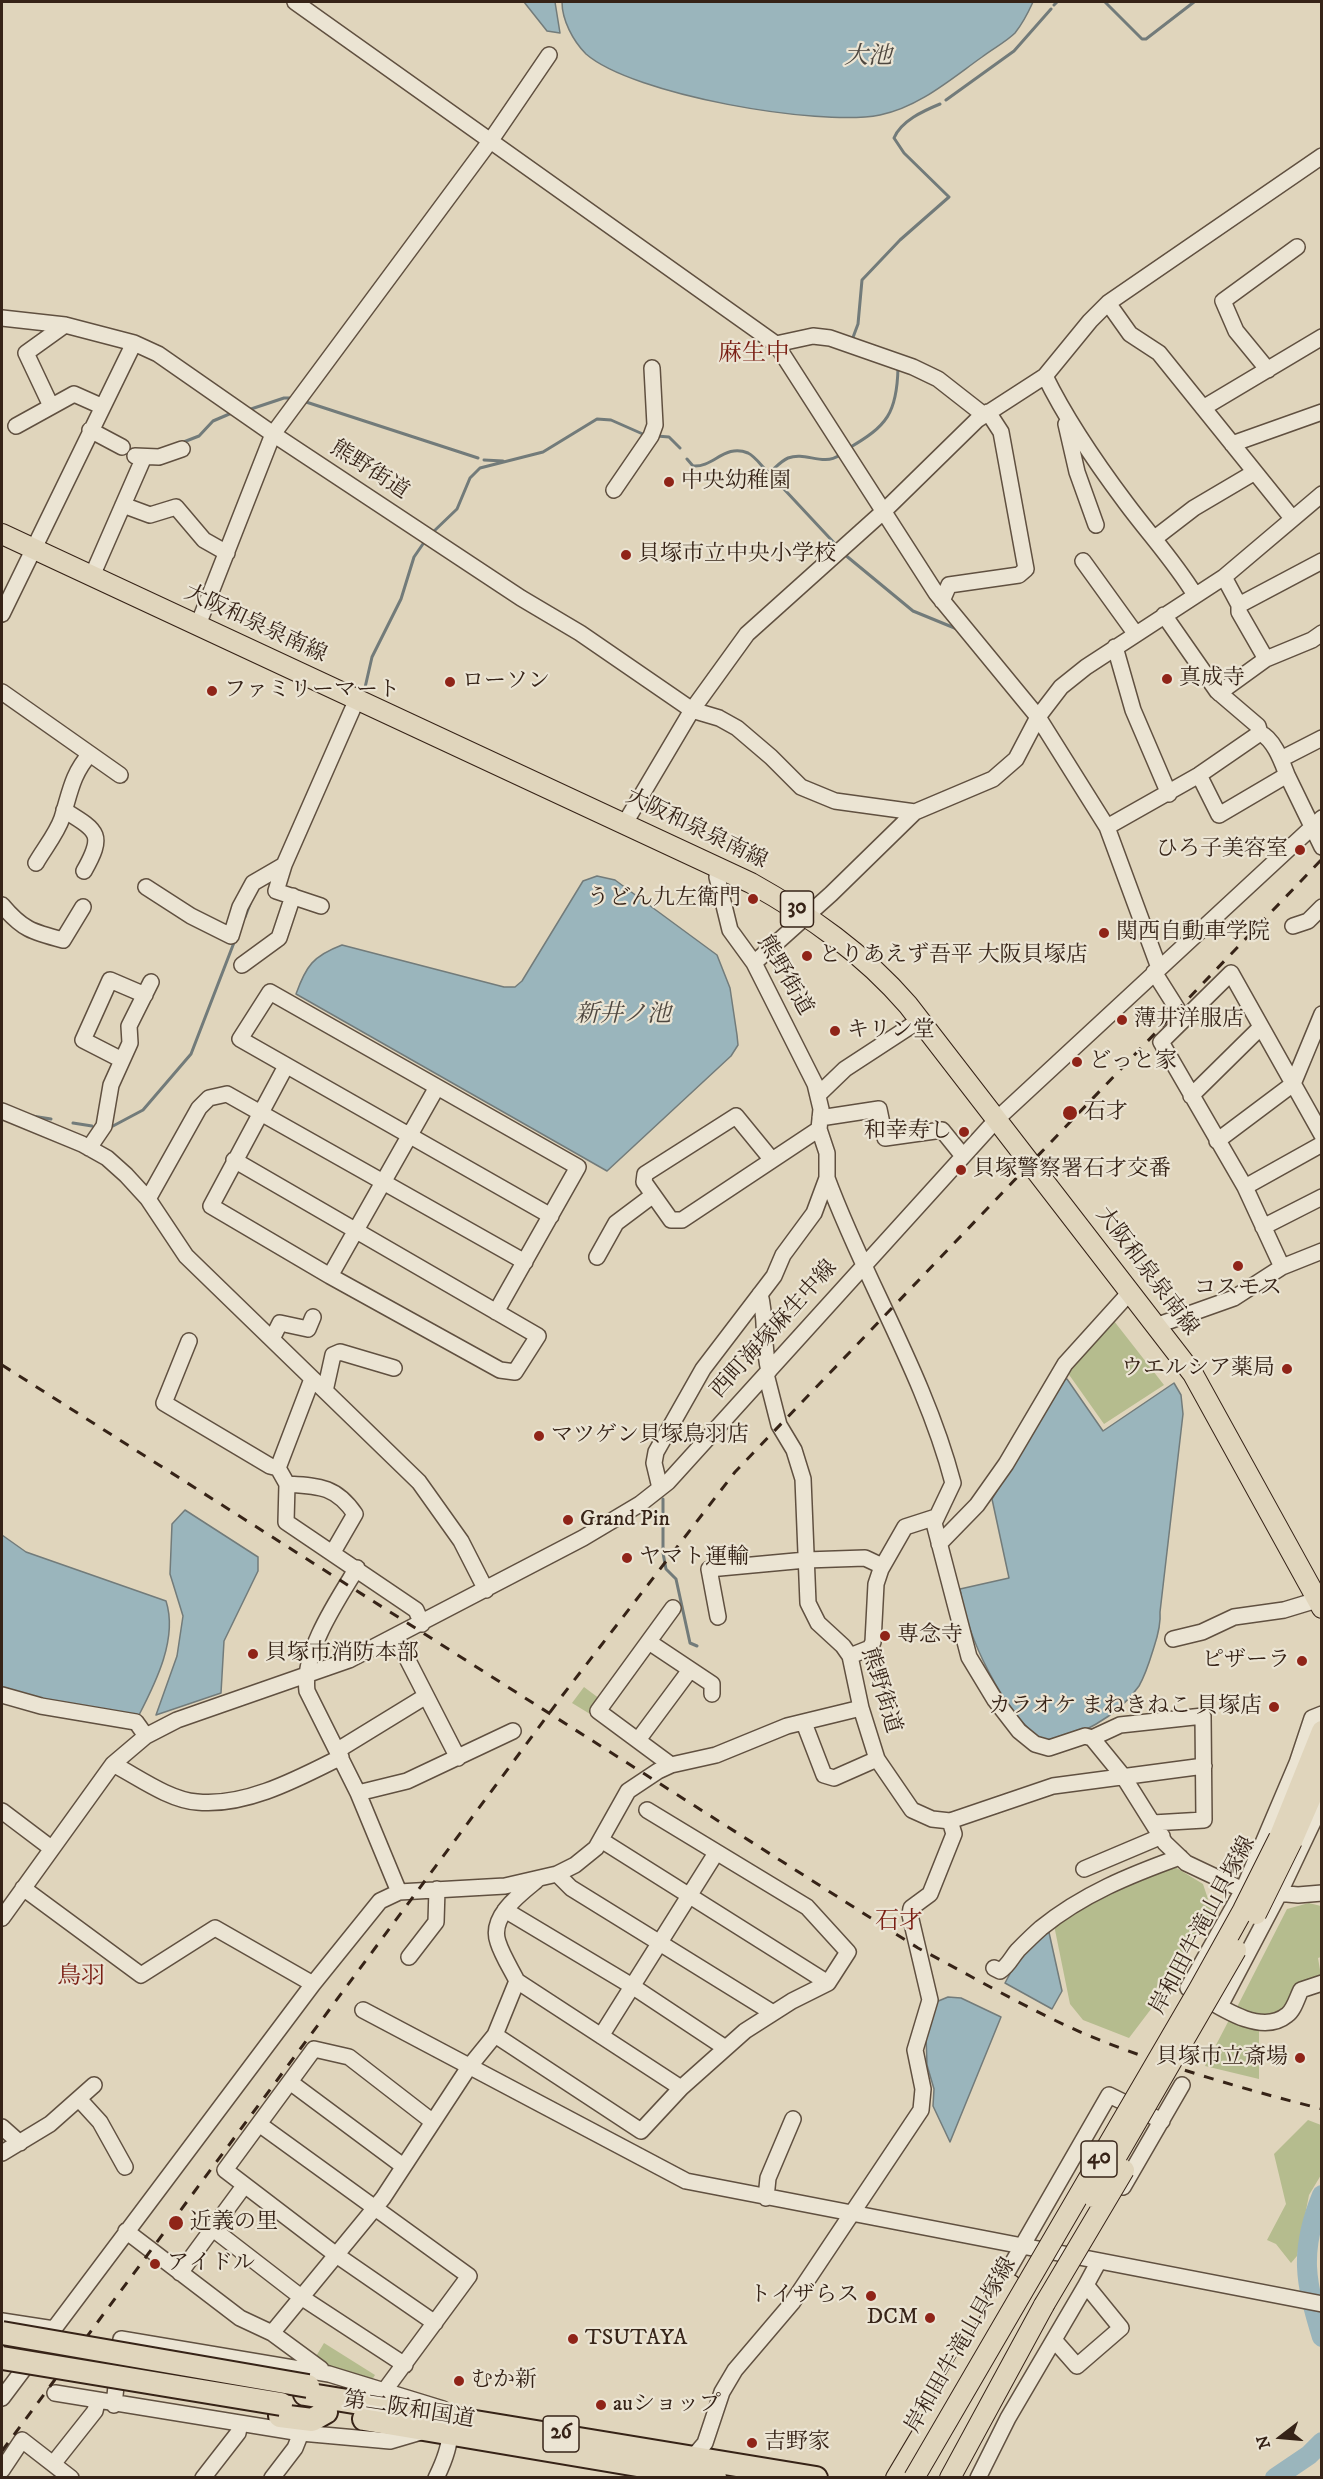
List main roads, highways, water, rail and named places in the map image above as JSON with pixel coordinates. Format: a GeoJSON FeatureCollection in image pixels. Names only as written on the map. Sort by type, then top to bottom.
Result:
{"type":"FeatureCollection","features":[{"type":"Feature","properties":{"kind":"highway"},"geometry":{"type":"LineString","coordinates":[[2,2333],[306,2390]]}},
{"type":"Feature","properties":{"kind":"highway","name":"第二阪和国道"},"geometry":{"type":"LineString","coordinates":[[2,2344],[306,2390],[380,2398],[450,2426],[676,2475],[715,2478]]}},
{"type":"Feature","properties":{"kind":"highway","name":"第二阪和国道"},"geometry":{"type":"LineString","coordinates":[[2,2358],[281,2410],[326,2412],[426,2430],[450,2426],[695,2456],[816,2478]]}},
{"type":"Feature","properties":{"kind":"highway"},"geometry":{"type":"LineString","coordinates":[[5,2381],[281,2410]]}},
{"type":"Feature","properties":{"kind":"main road","name":"大阪和泉泉南線"},"geometry":{"type":"LineString","coordinates":[[2,534],[718,867],[807,915],[871,967],[920,1020],[1158,1325],[1202,1389],[1319,1604]]}},
{"type":"Feature","properties":{"kind":"main road","name":"岸和田牛滝山貝塚線"},"geometry":{"type":"LineString","coordinates":[[1286,1840],[1322,1731]]}},
{"type":"Feature","properties":{"kind":"main road","name":"岸和田牛滝山貝塚線"},"geometry":{"type":"LineString","coordinates":[[929,2478],[1210,1997],[1286,1840],[1322,1772]]}},
{"type":"Feature","properties":{"kind":"main road","name":"岸和田牛滝山貝塚線"},"geometry":{"type":"LineString","coordinates":[[914,2478],[1210,1997]]}},
{"type":"Feature","properties":{"kind":"main road"},"geometry":{"type":"LineString","coordinates":[[896,2478],[1152,2047],[1179,2008],[1210,1997]]}},
{"type":"Feature","properties":{"kind":"main road"},"geometry":{"type":"LineString","coordinates":[[950,2478],[1044,2305],[1151,2123],[1210,1997]]}},
{"type":"Feature","properties":{"kind":"water"},"geometry":{"type":"Polygon","coordinates":[[[524,2],[555,2],[560,33],[547,31],[524,2]]]}},
{"type":"Feature","properties":{"kind":"water","name":"大池"},"geometry":{"type":"Polygon","coordinates":[[[562,2],[1033,2],[1015,33],[934,91],[894,111],[852,118],[773,112],[728,104],[643,83],[610,69],[586,54],[569,30],[562,2]]]}},
{"type":"Feature","properties":{"kind":"water","name":"新井ノ池"},"geometry":{"type":"Polygon","coordinates":[[[597,876],[615,880],[717,955],[730,988],[738,1045],[731,1056],[607,1171],[296,994],[303,976],[312,963],[324,953],[342,945],[504,987],[515,987],[522,981],[583,881],[597,876]]]}},
{"type":"Feature","properties":{"kind":"water"},"geometry":{"type":"Polygon","coordinates":[[[1067,1379],[1103,1431],[1174,1383],[1181,1395],[1183,1414],[1160,1625],[1144,1677],[1120,1707],[1096,1724],[1069,1736],[1042,1740],[1013,1711],[989,1672],[970,1629],[960,1589],[1009,1578],[992,1499],[1062,1380],[1067,1379]]]}},
{"type":"Feature","properties":{"kind":"water"},"geometry":{"type":"Polygon","coordinates":[[[185,1510],[258,1557],[258,1571],[224,1641],[221,1693],[156,1715],[177,1656],[183,1616],[170,1574],[172,1524],[185,1510]]]}},
{"type":"Feature","properties":{"kind":"water"},"geometry":{"type":"Polygon","coordinates":[[[2,1535],[26,1552],[166,1601],[169,1615],[167,1645],[158,1674],[139,1715],[69,1708],[2,1688],[2,1535]]]}},
{"type":"Feature","properties":{"kind":"water"},"geometry":{"type":"Polygon","coordinates":[[[1048,1928],[1062,1991],[1052,2009],[1005,1983],[1019,1957],[1048,1928]]]}},
{"type":"Feature","properties":{"kind":"water"},"geometry":{"type":"Polygon","coordinates":[[[948,1997],[961,1998],[1001,2017],[950,2142],[933,2106],[934,2089],[927,2065],[926,2035],[936,2002],[948,1997]]]}},
{"type":"Feature","properties":{"kind":"waterway"},"geometry":{"type":"LineString","coordinates":[[1054,5],[1057,2]]}},
{"type":"Feature","properties":{"kind":"waterway"},"geometry":{"type":"LineString","coordinates":[[1105,2],[1142,39],[1146,39],[1194,2]]}},
{"type":"Feature","properties":{"kind":"waterway"},"geometry":{"type":"LineString","coordinates":[[946,100],[1014,51],[1051,9]]}},
{"type":"Feature","properties":{"kind":"waterway"},"geometry":{"type":"LineString","coordinates":[[852,340],[858,324],[862,280],[900,240],[949,197],[904,153],[894,138],[907,122],[940,104]]}},
{"type":"Feature","properties":{"kind":"waterway"},"geometry":{"type":"LineString","coordinates":[[849,448],[873,433],[887,417],[895,396],[898,368]]}},
{"type":"Feature","properties":{"kind":"waterway"},"geometry":{"type":"LineString","coordinates":[[248,410],[284,398],[292,398]]}},
{"type":"Feature","properties":{"kind":"waterway"},"geometry":{"type":"LineString","coordinates":[[303,401],[478,458]]}},
{"type":"Feature","properties":{"kind":"waterway"},"geometry":{"type":"LineString","coordinates":[[181,443],[199,436],[213,421],[234,412]]}},
{"type":"Feature","properties":{"kind":"waterway"},"geometry":{"type":"LineString","coordinates":[[432,533],[457,509],[470,478],[480,468],[543,452],[597,419],[611,420],[645,435]]}},
{"type":"Feature","properties":{"kind":"waterway"},"geometry":{"type":"LineString","coordinates":[[657,436],[669,437],[680,448]]}},
{"type":"Feature","properties":{"kind":"waterway"},"geometry":{"type":"LineString","coordinates":[[687,459],[693,466],[700,466],[726,453],[740,451],[751,455],[769,473],[780,463],[795,456],[827,460],[840,455]]}},
{"type":"Feature","properties":{"kind":"waterway"},"geometry":{"type":"LineString","coordinates":[[484,460],[503,461]]}},
{"type":"Feature","properties":{"kind":"waterway"},"geometry":{"type":"LineString","coordinates":[[769,473],[838,547]]}},
{"type":"Feature","properties":{"kind":"waterway"},"geometry":{"type":"LineString","coordinates":[[364,692],[372,657],[401,599],[414,557],[425,541]]}},
{"type":"Feature","properties":{"kind":"waterway"},"geometry":{"type":"LineString","coordinates":[[844,554],[913,611],[957,629]]}},
{"type":"Feature","properties":{"kind":"waterway"},"geometry":{"type":"LineString","coordinates":[[245,917],[250,904]]}},
{"type":"Feature","properties":{"kind":"waterway"},"geometry":{"type":"LineString","coordinates":[[113,1126],[143,1110],[191,1054],[235,940]]}},
{"type":"Feature","properties":{"kind":"waterway"},"geometry":{"type":"LineString","coordinates":[[32,1116],[51,1119]]}},
{"type":"Feature","properties":{"kind":"waterway"},"geometry":{"type":"LineString","coordinates":[[73,1123],[92,1126]]}},
{"type":"Feature","properties":{"kind":"waterway"},"geometry":{"type":"LineString","coordinates":[[663,1499],[663,1553],[666,1569],[676,1579],[690,1643],[697,1646]]}},
{"type":"Feature","properties":{"kind":"waterway"},"geometry":{"type":"LineString","coordinates":[[1322,2195],[1307,2250],[1308,2283],[1322,2337]]}},
{"type":"Feature","properties":{"kind":"waterway"},"geometry":{"type":"LineString","coordinates":[[1275,2478],[1309,2455],[1322,2442]]}},
{"type":"Feature","properties":{"kind":"railway"},"geometry":{"type":"LineString","coordinates":[[2,2451],[562,1696],[735,1472],[1322,859]]}},
{"type":"Feature","properties":{"kind":"railway"},"geometry":{"type":"LineString","coordinates":[[2,1365],[918,1948],[1032,2009],[1102,2041],[1156,2061],[1322,2109]]}},
{"type":"Feature","properties":{"kind":"place","name":"中央幼稚園"},"geometry":{"type":"Point","coordinates":[669,482]}},
{"type":"Feature","properties":{"kind":"place","name":"貝塚市立中央小学校"},"geometry":{"type":"Point","coordinates":[626,555]}},
{"type":"Feature","properties":{"kind":"place","name":"真成寺"},"geometry":{"type":"Point","coordinates":[1167,679]}},
{"type":"Feature","properties":{"kind":"place","name":"ローソン"},"geometry":{"type":"Point","coordinates":[450,682]}},
{"type":"Feature","properties":{"kind":"place","name":"ファミリーマート"},"geometry":{"type":"Point","coordinates":[212,691]}},
{"type":"Feature","properties":{"kind":"place","name":"ひろ子美容室"},"geometry":{"type":"Point","coordinates":[1300,850]}},
{"type":"Feature","properties":{"kind":"place","name":"うどん九左衛門"},"geometry":{"type":"Point","coordinates":[753,899]}},
{"type":"Feature","properties":{"kind":"place","name":"関西自動車学院"},"geometry":{"type":"Point","coordinates":[1104,933]}},
{"type":"Feature","properties":{"kind":"place","name":"とりあえず吾平 大阪貝塚店"},"geometry":{"type":"Point","coordinates":[807,956]}},
{"type":"Feature","properties":{"kind":"place","name":"薄井洋服店"},"geometry":{"type":"Point","coordinates":[1122,1020]}},
{"type":"Feature","properties":{"kind":"place","name":"キリン堂"},"geometry":{"type":"Point","coordinates":[835,1031]}},
{"type":"Feature","properties":{"kind":"place","name":"どっと家"},"geometry":{"type":"Point","coordinates":[1077,1062]}},
{"type":"Feature","properties":{"kind":"place","name":"石才"},"geometry":{"type":"Point","coordinates":[1070,1113]}},
{"type":"Feature","properties":{"kind":"place","name":"和幸寿し"},"geometry":{"type":"Point","coordinates":[964,1132]}},
{"type":"Feature","properties":{"kind":"place","name":"貝塚警察署石才交番"},"geometry":{"type":"Point","coordinates":[961,1170]}},
{"type":"Feature","properties":{"kind":"place","name":"コスモス"},"geometry":{"type":"Point","coordinates":[1238,1266]}},
{"type":"Feature","properties":{"kind":"place","name":"ウエルシア薬局"},"geometry":{"type":"Point","coordinates":[1287,1369]}},
{"type":"Feature","properties":{"kind":"place","name":"マツゲン貝塚鳥羽店"},"geometry":{"type":"Point","coordinates":[539,1436]}},
{"type":"Feature","properties":{"kind":"place","name":"Grand Pin"},"geometry":{"type":"Point","coordinates":[568,1520]}},
{"type":"Feature","properties":{"kind":"place","name":"ヤマト運輸"},"geometry":{"type":"Point","coordinates":[627,1558]}},
{"type":"Feature","properties":{"kind":"place","name":"専念寺"},"geometry":{"type":"Point","coordinates":[885,1636]}},
{"type":"Feature","properties":{"kind":"place","name":"貝塚市消防本部"},"geometry":{"type":"Point","coordinates":[253,1654]}},
{"type":"Feature","properties":{"kind":"place","name":"ピザーラ"},"geometry":{"type":"Point","coordinates":[1302,1661]}},
{"type":"Feature","properties":{"kind":"place","name":"カラオケ まねきねこ 貝塚店"},"geometry":{"type":"Point","coordinates":[1274,1707]}},
{"type":"Feature","properties":{"kind":"place","name":"貝塚市立斎場"},"geometry":{"type":"Point","coordinates":[1300,2058]}},
{"type":"Feature","properties":{"kind":"place","name":"近義の里"},"geometry":{"type":"Point","coordinates":[176,2223]}},
{"type":"Feature","properties":{"kind":"place","name":"アイドル"},"geometry":{"type":"Point","coordinates":[155,2264]}},
{"type":"Feature","properties":{"kind":"place","name":"トイザらス"},"geometry":{"type":"Point","coordinates":[871,2296]}},
{"type":"Feature","properties":{"kind":"place","name":"DCM"},"geometry":{"type":"Point","coordinates":[930,2318]}},
{"type":"Feature","properties":{"kind":"place","name":"TSUTAYA"},"geometry":{"type":"Point","coordinates":[573,2339]}},
{"type":"Feature","properties":{"kind":"place","name":"むか新"},"geometry":{"type":"Point","coordinates":[459,2381]}},
{"type":"Feature","properties":{"kind":"place","name":"auショップ"},"geometry":{"type":"Point","coordinates":[601,2405]}},
{"type":"Feature","properties":{"kind":"place","name":"吉野家"},"geometry":{"type":"Point","coordinates":[752,2443]}},
{"type":"Feature","properties":{"kind":"district","name":"麻生中"},"geometry":{"type":"Point","coordinates":[754,355]}},
{"type":"Feature","properties":{"kind":"district","name":"石才"},"geometry":{"type":"Point","coordinates":[899,1923]}},
{"type":"Feature","properties":{"kind":"district","name":"鳥羽"},"geometry":{"type":"Point","coordinates":[81,1978]}}]}
